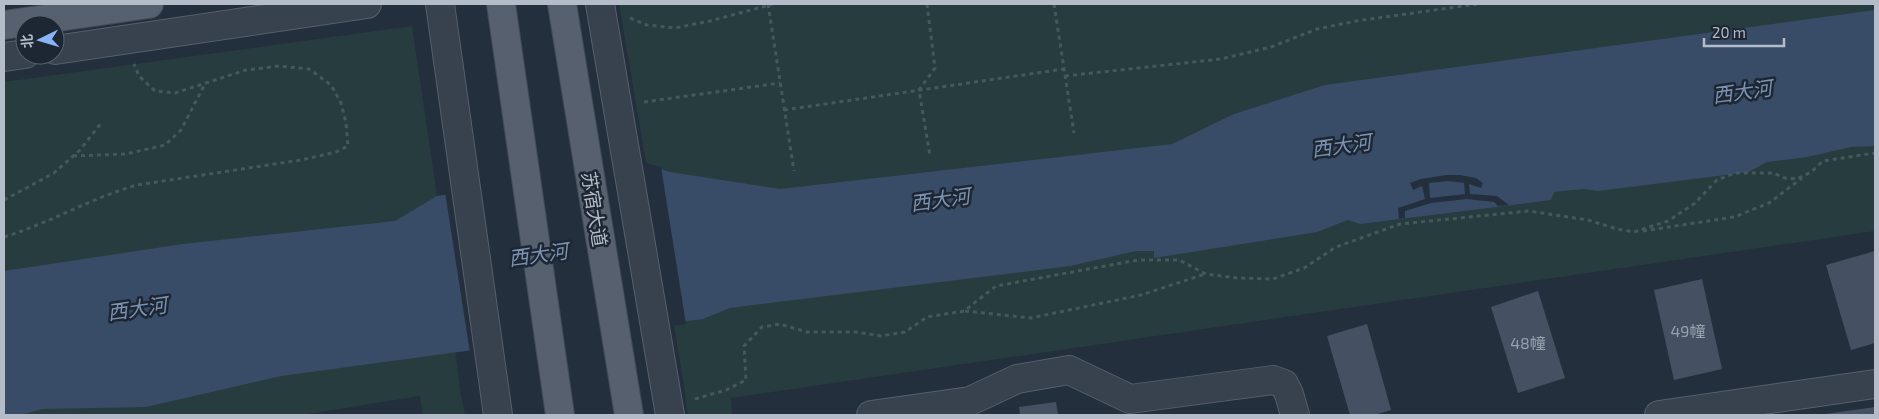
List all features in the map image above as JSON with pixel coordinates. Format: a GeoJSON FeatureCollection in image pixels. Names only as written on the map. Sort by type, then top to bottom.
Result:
{"type":"FeatureCollection","features":[{"type":"Feature","properties":{"kind":"main road"},"geometry":{"type":"LineString","coordinates":[[4,25],[150,4]]}},
{"type":"Feature","properties":{"kind":"main road","name":"苏宿大道"},"geometry":{"type":"LineString","coordinates":[[562,4],[629,414]]}},
{"type":"Feature","properties":{"kind":"main road"},"geometry":{"type":"LineString","coordinates":[[502,5],[560,415]]}},
{"type":"Feature","properties":{"kind":"lane"},"geometry":{"type":"LineString","coordinates":[[65,49],[367,4]]}},
{"type":"Feature","properties":{"kind":"lane"},"geometry":{"type":"LineString","coordinates":[[440,4],[498,415]]}},
{"type":"Feature","properties":{"kind":"lane"},"geometry":{"type":"LineString","coordinates":[[600,4],[628,111],[670,411]]}},
{"type":"Feature","properties":{"kind":"lane"},"geometry":{"type":"LineString","coordinates":[[871,415],[971,408],[1017,379],[1069,370],[1118,395],[1130,399],[1273,380],[1284,384],[1290,394],[1295,415]]}},
{"type":"Feature","properties":{"kind":"lane"},"geometry":{"type":"LineString","coordinates":[[1660,415],[1781,406],[1875,384]]}},
{"type":"Feature","properties":{"kind":"path"},"geometry":{"type":"LineString","coordinates":[[768,4],[794,171]]}},
{"type":"Feature","properties":{"kind":"path"},"geometry":{"type":"LineString","coordinates":[[629,17],[647,25],[676,28],[773,4]]}},
{"type":"Feature","properties":{"kind":"path"},"geometry":{"type":"LineString","coordinates":[[927,4],[935,68],[919,90],[930,156]]}},
{"type":"Feature","properties":{"kind":"path"},"geometry":{"type":"LineString","coordinates":[[1054,4],[1074,133]]}},
{"type":"Feature","properties":{"kind":"path"},"geometry":{"type":"LineString","coordinates":[[1065,76],[1221,59],[1271,47],[1317,29],[1356,21],[1478,4]]}},
{"type":"Feature","properties":{"kind":"path"},"geometry":{"type":"LineString","coordinates":[[4,237],[68,212],[112,192],[137,185],[301,160],[336,152],[348,146],[346,122],[341,103],[331,85],[309,69],[279,66],[246,70],[175,93],[155,91],[139,76],[123,40]]}},
{"type":"Feature","properties":{"kind":"path"},"geometry":{"type":"LineString","coordinates":[[784,110],[1064,69]]}},
{"type":"Feature","properties":{"kind":"path"},"geometry":{"type":"LineString","coordinates":[[73,156],[126,154],[165,145],[181,130],[206,82]]}},
{"type":"Feature","properties":{"kind":"path"},"geometry":{"type":"LineString","coordinates":[[628,111],[780,83]]}},
{"type":"Feature","properties":{"kind":"path"},"geometry":{"type":"LineString","coordinates":[[4,200],[54,173],[80,150],[102,122]]}},
{"type":"Feature","properties":{"kind":"path"},"geometry":{"type":"LineString","coordinates":[[964,311],[996,286],[1138,260],[1179,260],[1206,274],[1237,278],[1273,278],[1304,268],[1336,247],[1400,224],[1529,211],[1588,220],[1634,232],[1734,216],[1769,203],[1823,161],[1875,153]]}},
{"type":"Feature","properties":{"kind":"path"},"geometry":{"type":"LineString","coordinates":[[1634,232],[1668,221],[1695,203],[1717,180],[1735,173],[1772,172],[1785,178],[1797,179],[1811,172]]}},
{"type":"Feature","properties":{"kind":"path"},"geometry":{"type":"LineString","coordinates":[[670,411],[726,390],[746,380],[744,346],[762,327],[780,324],[807,332],[856,332],[881,336],[905,332],[927,317],[964,311],[1031,318],[1141,294],[1206,274]]}},
{"type":"Feature","properties":{"kind":"green space"},"geometry":{"type":"Polygon","coordinates":[[[619,4],[1875,4],[1875,231],[731,398],[732,415],[688,415],[619,4]]]}},
{"type":"Feature","properties":{"kind":"green space"},"geometry":{"type":"Polygon","coordinates":[[[412,26],[437,196],[460,390],[465,415],[423,415],[420,396],[301,415],[4,415],[4,82],[412,26]]]}},
{"type":"Feature","properties":{"kind":"water","name":"西大河"},"geometry":{"type":"Polygon","coordinates":[[[1875,10],[1875,146],[1851,147],[1807,157],[1767,162],[1749,172],[1598,191],[1583,189],[1554,192],[1551,200],[1360,224],[1348,220],[1317,232],[1154,258],[1154,251],[1136,251],[1070,266],[730,308],[703,319],[281,376],[146,407],[42,409],[21,415],[4,415],[4,271],[183,244],[395,221],[437,196],[643,164],[670,172],[780,189],[1172,144],[1234,114],[1325,85],[1875,10]]]}},
{"type":"Feature","properties":{"kind":"pier"},"geometry":{"type":"Polygon","coordinates":[[[642,162],[661,167],[686,324],[470,353],[445,192],[642,162]]]}},
{"type":"Feature","properties":{"kind":"pier"},"geometry":{"type":"Polygon","coordinates":[[[1446,175],[1476,178],[1483,183],[1481,188],[1469,184],[1470,194],[1497,196],[1509,205],[1498,206],[1494,202],[1467,199],[1431,203],[1405,211],[1405,218],[1399,219],[1398,208],[1425,199],[1422,186],[1413,190],[1410,183],[1421,179],[1446,175]],[[1448,181],[1429,183],[1430,198],[1465,194],[1464,183],[1448,181]]]}},
{"type":"Feature","properties":{"kind":"building"},"geometry":{"type":"Polygon","coordinates":[[[1875,251],[1875,343],[1851,350],[1826,265],[1875,251]]]}},
{"type":"Feature","properties":{"kind":"building"},"geometry":{"type":"Polygon","coordinates":[[[1702,279],[1722,369],[1674,380],[1654,290],[1702,279]]]}},
{"type":"Feature","properties":{"kind":"building"},"geometry":{"type":"Polygon","coordinates":[[[1538,291],[1565,378],[1518,393],[1491,307],[1538,291]]]}},
{"type":"Feature","properties":{"kind":"building"},"geometry":{"type":"Polygon","coordinates":[[[1367,324],[1391,410],[1374,415],[1350,415],[1327,336],[1367,324]]]}},
{"type":"Feature","properties":{"kind":"building"},"geometry":{"type":"Polygon","coordinates":[[[1056,402],[1058,415],[1020,415],[1019,407],[1056,402]]]}},
{"type":"Feature","properties":{"kind":"building"},"geometry":{"type":"Polygon","coordinates":[[[1875,407],[1875,415],[1825,415],[1825,414],[1875,407]]]}}]}
